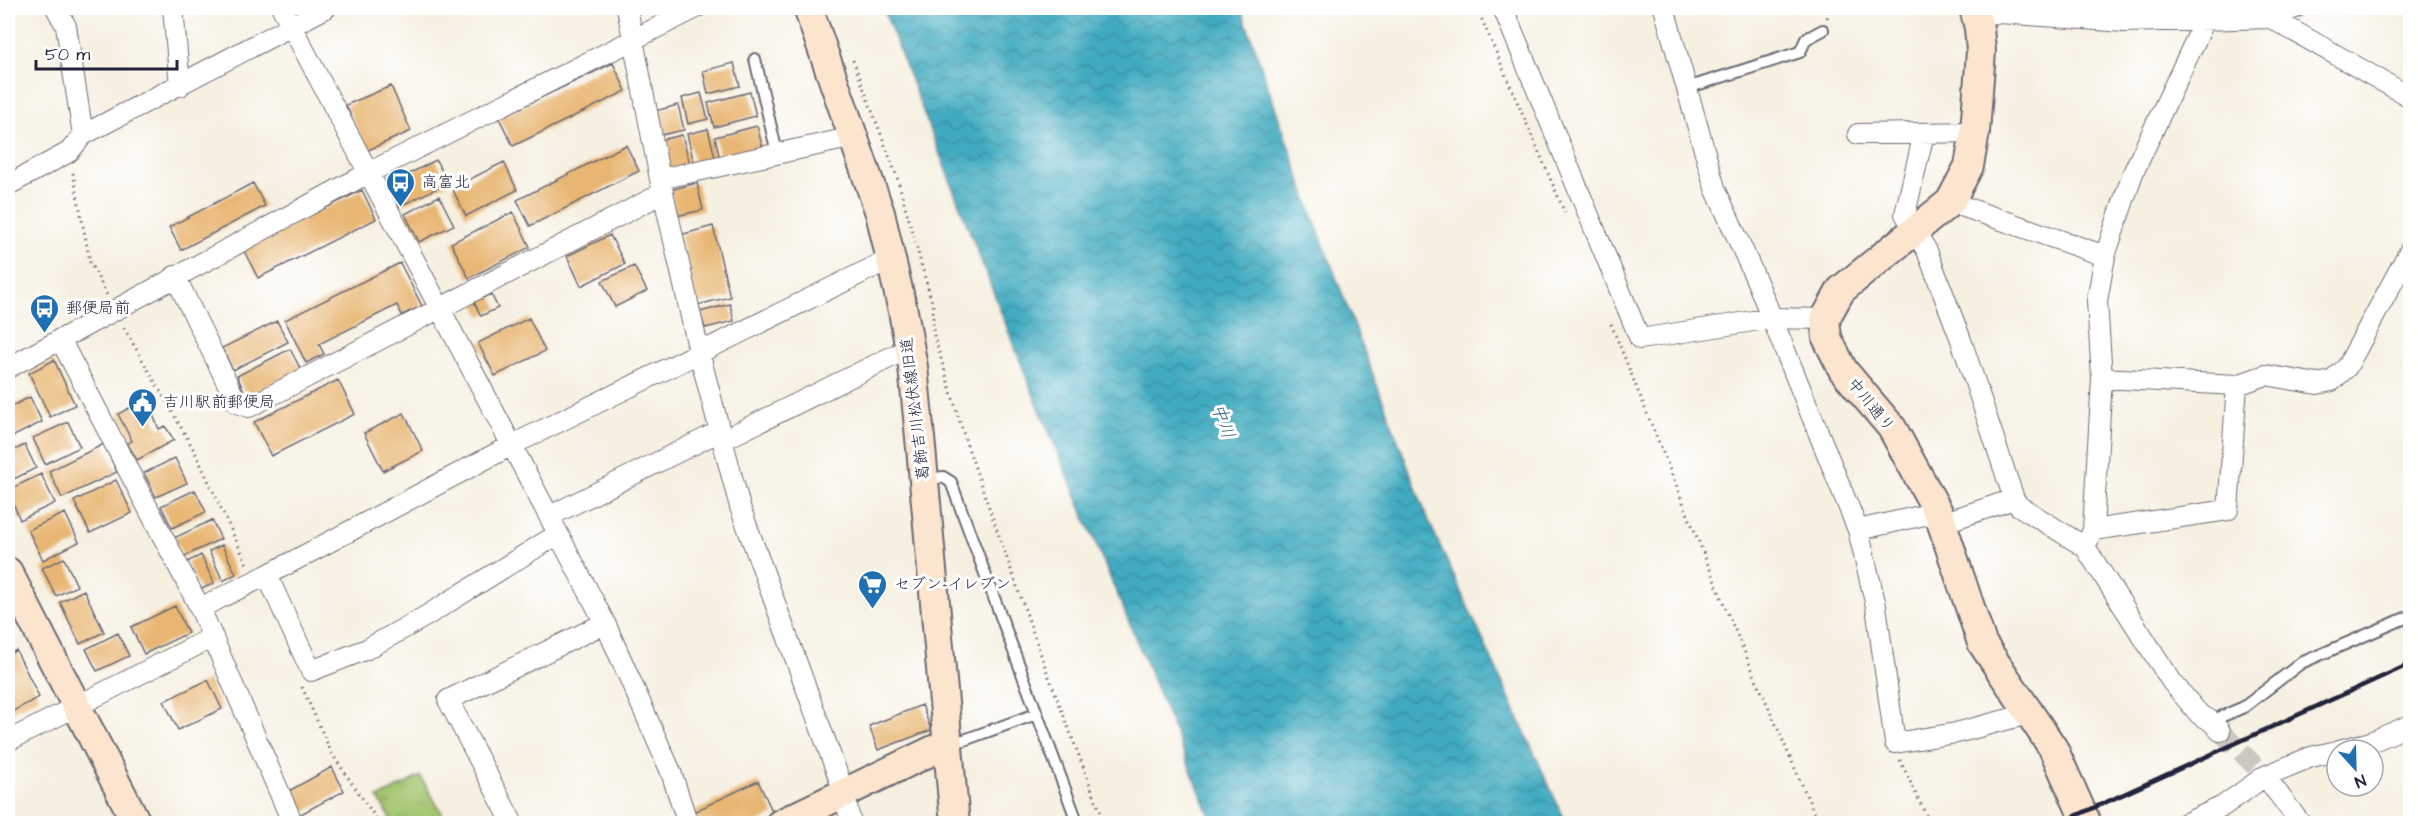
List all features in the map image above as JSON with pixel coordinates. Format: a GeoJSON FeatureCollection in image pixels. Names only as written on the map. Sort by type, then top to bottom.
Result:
{"type":"FeatureCollection","features":[{"type":"Feature","properties":{"kind":"street"},"geometry":{"type":"LineString","coordinates":[[56,8],[66,26],[83,135]]}},
{"type":"Feature","properties":{"kind":"street"},"geometry":{"type":"LineString","coordinates":[[173,8],[180,86]]}},
{"type":"Feature","properties":{"kind":"street"},"geometry":{"type":"LineString","coordinates":[[282,8],[605,623],[671,772],[688,824]]}},
{"type":"Feature","properties":{"kind":"street"},"geometry":{"type":"LineString","coordinates":[[8,185],[69,152],[83,135],[326,8]]}},
{"type":"Feature","properties":{"kind":"street"},"geometry":{"type":"LineString","coordinates":[[627,8],[662,186],[720,436],[740,507],[844,792],[851,824]]}},
{"type":"Feature","properties":{"kind":"street"},"geometry":{"type":"LineString","coordinates":[[8,368],[370,172],[696,8]]}},
{"type":"Feature","properties":{"kind":"street","name":"葛飾吉川松伏線旧道"},"geometry":{"type":"LineString","coordinates":[[808,8],[880,213],[910,352],[955,824]]}},
{"type":"Feature","properties":{"kind":"street"},"geometry":{"type":"LineString","coordinates":[[1503,8],[1641,339],[1772,318],[1825,319],[1840,290],[1950,202],[1969,166],[1975,132],[1981,51],[1975,11],[2124,22],[2195,15],[2271,18],[2295,8]]}},
{"type":"Feature","properties":{"kind":"street"},"geometry":{"type":"LineString","coordinates":[[1664,8],[1715,188],[1772,318],[1858,530],[1876,606],[1895,743],[1956,733],[2028,714]]}},
{"type":"Feature","properties":{"kind":"street"},"geometry":{"type":"LineString","coordinates":[[2195,15],[2133,173],[2105,256],[2097,301],[2102,378],[2089,538],[2172,682],[2199,714],[2215,726]]}},
{"type":"Feature","properties":{"kind":"street"},"geometry":{"type":"LineString","coordinates":[[2271,18],[2410,97]]}},
{"type":"Feature","properties":{"kind":"street"},"geometry":{"type":"LineString","coordinates":[[1858,134],[1975,132]]}},
{"type":"Feature","properties":{"kind":"street"},"geometry":{"type":"LineString","coordinates":[[1924,133],[1905,214],[1928,251],[1961,340],[2014,499],[2019,506],[2089,538],[2228,510],[2237,385]]}},
{"type":"Feature","properties":{"kind":"street"},"geometry":{"type":"LineString","coordinates":[[175,276],[237,403],[249,407],[441,309],[662,186],[777,153],[854,137]]}},
{"type":"Feature","properties":{"kind":"street"},"geometry":{"type":"LineString","coordinates":[[1950,202],[2105,256]]}},
{"type":"Feature","properties":{"kind":"street"},"geometry":{"type":"LineString","coordinates":[[2102,378],[2237,385],[2266,375],[2317,384],[2332,381],[2347,367],[2410,250]]}},
{"type":"Feature","properties":{"kind":"street"},"geometry":{"type":"LineString","coordinates":[[200,608],[512,445],[890,259]]}},
{"type":"Feature","properties":{"kind":"street","name":"中川通り"},"geometry":{"type":"LineString","coordinates":[[1825,319],[1827,338],[1838,362],[1892,428],[1940,517],[1982,643],[2053,748],[2087,824]]}},
{"type":"Feature","properties":{"kind":"street"},"geometry":{"type":"LineString","coordinates":[[60,339],[200,608],[293,824]]}},
{"type":"Feature","properties":{"kind":"street"},"geometry":{"type":"LineString","coordinates":[[261,578],[311,671],[387,638],[554,525],[710,436],[731,436],[895,355],[910,352]]}},
{"type":"Feature","properties":{"kind":"street"},"geometry":{"type":"LineString","coordinates":[[1858,530],[1940,517],[2014,499]]}},
{"type":"Feature","properties":{"kind":"street"},"geometry":{"type":"LineString","coordinates":[[8,572],[137,824]]}},
{"type":"Feature","properties":{"kind":"street"},"geometry":{"type":"LineString","coordinates":[[513,824],[448,700],[605,623]]}},
{"type":"Feature","properties":{"kind":"street"},"geometry":{"type":"LineString","coordinates":[[8,741],[213,637]]}},
{"type":"Feature","properties":{"kind":"street"},"geometry":{"type":"LineString","coordinates":[[2380,738],[2410,725]]}},
{"type":"Feature","properties":{"kind":"street"},"geometry":{"type":"LineString","coordinates":[[780,824],[948,743]]}},
{"type":"Feature","properties":{"kind":"street"},"geometry":{"type":"LineString","coordinates":[[2184,824],[2223,806],[2265,776],[2325,753]]}},
{"type":"Feature","properties":{"kind":"street"},"geometry":{"type":"LineString","coordinates":[[2265,776],[2301,824]]}},
{"type":"Feature","properties":{"kind":"lane"},"geometry":{"type":"LineString","coordinates":[[1687,88],[1800,52],[1806,39],[1823,30]]}},
{"type":"Feature","properties":{"kind":"lane"},"geometry":{"type":"LineString","coordinates":[[755,58],[777,153]]}},
{"type":"Feature","properties":{"kind":"lane"},"geometry":{"type":"LineString","coordinates":[[924,480],[943,477],[951,482],[1078,824]]}},
{"type":"Feature","properties":{"kind":"lane"},"geometry":{"type":"LineString","coordinates":[[2215,726],[2244,707],[2301,663],[2410,616]]}},
{"type":"Feature","properties":{"kind":"lane"},"geometry":{"type":"LineString","coordinates":[[948,743],[1036,714]]}},
{"type":"Feature","properties":{"kind":"path"},"geometry":{"type":"LineString","coordinates":[[1477,8],[1567,218]]}},
{"type":"Feature","properties":{"kind":"path"},"geometry":{"type":"LineString","coordinates":[[69,152],[90,262],[194,450],[261,578]]}},
{"type":"Feature","properties":{"kind":"path"},"geometry":{"type":"LineString","coordinates":[[1608,317],[1728,614],[1819,824]]}},
{"type":"Feature","properties":{"kind":"path"},"geometry":{"type":"LineString","coordinates":[[933,332],[975,468],[1046,669],[1105,824]]}},
{"type":"Feature","properties":{"kind":"path"},"geometry":{"type":"LineString","coordinates":[[298,678],[332,754],[380,824]]}},
{"type":"Feature","properties":{"kind":"path"},"geometry":{"type":"LineString","coordinates":[[1895,743],[1899,760],[1930,824]]}},
{"type":"Feature","properties":{"kind":"green space"},"geometry":{"type":"Polygon","coordinates":[[[420,776],[448,823],[393,823],[378,798],[420,776]]]}},
{"type":"Feature","properties":{"kind":"water","name":"中川"},"geometry":{"type":"Polygon","coordinates":[[[883,8],[1241,8],[1312,214],[1427,517],[1566,823],[1213,823],[1029,384],[883,8]]]}},
{"type":"Feature","properties":{"kind":"building"},"geometry":{"type":"Polygon","coordinates":[[[613,63],[626,91],[513,146],[499,118],[613,63]]]}},
{"type":"Feature","properties":{"kind":"building"},"geometry":{"type":"Polygon","coordinates":[[[734,63],[740,86],[708,94],[703,71],[734,63]]]}},
{"type":"Feature","properties":{"kind":"building"},"geometry":{"type":"Polygon","coordinates":[[[391,86],[411,131],[366,151],[346,105],[391,86]]]}},
{"type":"Feature","properties":{"kind":"building"},"geometry":{"type":"Polygon","coordinates":[[[750,92],[756,116],[714,127],[708,103],[750,92]]]}},
{"type":"Feature","properties":{"kind":"building"},"geometry":{"type":"Polygon","coordinates":[[[701,93],[708,119],[688,124],[682,98],[701,93]]]}},
{"type":"Feature","properties":{"kind":"building"},"geometry":{"type":"Polygon","coordinates":[[[678,105],[684,130],[661,135],[655,111],[678,105]]]}},
{"type":"Feature","properties":{"kind":"building"},"geometry":{"type":"Polygon","coordinates":[[[757,126],[763,149],[720,160],[715,137],[757,126]]]}},
{"type":"Feature","properties":{"kind":"building"},"geometry":{"type":"Polygon","coordinates":[[[708,129],[716,161],[695,167],[687,134],[708,129]]]}},
{"type":"Feature","properties":{"kind":"building"},"geometry":{"type":"Polygon","coordinates":[[[682,135],[690,164],[668,170],[661,140],[682,135]]]}},
{"type":"Feature","properties":{"kind":"building"},"geometry":{"type":"Polygon","coordinates":[[[626,145],[639,171],[530,226],[517,200],[626,145]]]}},
{"type":"Feature","properties":{"kind":"building"},"geometry":{"type":"Polygon","coordinates":[[[436,160],[448,183],[398,207],[387,185],[436,160]]]}},
{"type":"Feature","properties":{"kind":"building"},"geometry":{"type":"Polygon","coordinates":[[[504,162],[517,190],[466,216],[452,188],[504,162]]]}},
{"type":"Feature","properties":{"kind":"building"},"geometry":{"type":"Polygon","coordinates":[[[253,183],[265,206],[181,250],[169,227],[253,183]]]}},
{"type":"Feature","properties":{"kind":"building"},"geometry":{"type":"Polygon","coordinates":[[[697,183],[703,210],[676,216],[670,190],[697,183]]]}},
{"type":"Feature","properties":{"kind":"building"},"geometry":{"type":"Polygon","coordinates":[[[362,190],[376,219],[258,278],[243,249],[362,190]]]}},
{"type":"Feature","properties":{"kind":"building"},"geometry":{"type":"Polygon","coordinates":[[[439,196],[454,225],[419,242],[405,214],[439,196]]]}},
{"type":"Feature","properties":{"kind":"building"},"geometry":{"type":"Polygon","coordinates":[[[513,212],[530,247],[469,278],[451,243],[513,212]]]}},
{"type":"Feature","properties":{"kind":"building"},"geometry":{"type":"Polygon","coordinates":[[[713,226],[730,297],[697,305],[680,235],[713,226]]]}},
{"type":"Feature","properties":{"kind":"building"},"geometry":{"type":"Polygon","coordinates":[[[610,235],[625,264],[581,286],[567,256],[610,235]]]}},
{"type":"Feature","properties":{"kind":"building"},"geometry":{"type":"Polygon","coordinates":[[[400,263],[422,306],[402,315],[397,305],[319,344],[324,354],[306,363],[285,320],[400,263]]]}},
{"type":"Feature","properties":{"kind":"building"},"geometry":{"type":"Polygon","coordinates":[[[634,266],[647,291],[615,307],[602,281],[634,266]]]}},
{"type":"Feature","properties":{"kind":"building"},"geometry":{"type":"Polygon","coordinates":[[[491,294],[498,308],[481,316],[474,302],[491,294]]]}},
{"type":"Feature","properties":{"kind":"building"},"geometry":{"type":"Polygon","coordinates":[[[730,304],[734,321],[705,328],[700,312],[730,304]]]}},
{"type":"Feature","properties":{"kind":"building"},"geometry":{"type":"Polygon","coordinates":[[[529,318],[545,351],[495,376],[478,343],[529,318]]]}},
{"type":"Feature","properties":{"kind":"building"},"geometry":{"type":"Polygon","coordinates":[[[277,321],[288,342],[233,370],[222,348],[277,321]]]}},
{"type":"Feature","properties":{"kind":"building"},"geometry":{"type":"Polygon","coordinates":[[[290,349],[301,370],[247,397],[237,376],[290,349]]]}},
{"type":"Feature","properties":{"kind":"building"},"geometry":{"type":"Polygon","coordinates":[[[54,360],[75,405],[50,417],[29,373],[54,360]]]}},
{"type":"Feature","properties":{"kind":"building"},"geometry":{"type":"Polygon","coordinates":[[[338,380],[355,414],[271,456],[254,422],[338,380]]]}},
{"type":"Feature","properties":{"kind":"building"},"geometry":{"type":"Polygon","coordinates":[[[30,397],[42,422],[8,439],[8,408],[30,397]]]}},
{"type":"Feature","properties":{"kind":"building"},"geometry":{"type":"Polygon","coordinates":[[[146,399],[159,429],[165,426],[174,440],[137,460],[127,443],[132,441],[118,414],[146,399]]]}},
{"type":"Feature","properties":{"kind":"building"},"geometry":{"type":"Polygon","coordinates":[[[404,413],[423,451],[383,471],[364,433],[404,413]]]}},
{"type":"Feature","properties":{"kind":"building"},"geometry":{"type":"Polygon","coordinates":[[[68,422],[80,447],[45,464],[33,438],[68,422]]]}},
{"type":"Feature","properties":{"kind":"building"},"geometry":{"type":"Polygon","coordinates":[[[104,444],[117,472],[62,498],[49,471],[104,444]]]}},
{"type":"Feature","properties":{"kind":"building"},"geometry":{"type":"Polygon","coordinates":[[[25,445],[36,468],[8,482],[8,453],[25,445]]]}},
{"type":"Feature","properties":{"kind":"building"},"geometry":{"type":"Polygon","coordinates":[[[175,458],[187,483],[156,497],[144,473],[175,458]]]}},
{"type":"Feature","properties":{"kind":"building"},"geometry":{"type":"Polygon","coordinates":[[[41,474],[55,503],[20,520],[8,490],[41,474]]]}},
{"type":"Feature","properties":{"kind":"building"},"geometry":{"type":"Polygon","coordinates":[[[116,480],[132,513],[90,533],[74,501],[116,480]]]}},
{"type":"Feature","properties":{"kind":"building"},"geometry":{"type":"Polygon","coordinates":[[[195,490],[206,512],[172,528],[161,506],[195,490]]]}},
{"type":"Feature","properties":{"kind":"building"},"geometry":{"type":"Polygon","coordinates":[[[65,513],[79,542],[43,560],[28,530],[65,513]]]}},
{"type":"Feature","properties":{"kind":"building"},"geometry":{"type":"Polygon","coordinates":[[[212,520],[221,539],[183,557],[174,538],[212,520]]]}},
{"type":"Feature","properties":{"kind":"building"},"geometry":{"type":"Polygon","coordinates":[[[222,545],[236,574],[223,581],[209,551],[222,545]]]}},
{"type":"Feature","properties":{"kind":"building"},"geometry":{"type":"Polygon","coordinates":[[[201,555],[214,583],[200,590],[187,562],[201,555]]]}},
{"type":"Feature","properties":{"kind":"building"},"geometry":{"type":"Polygon","coordinates":[[[64,558],[77,586],[56,596],[42,568],[64,558]]]}},
{"type":"Feature","properties":{"kind":"building"},"geometry":{"type":"Polygon","coordinates":[[[84,590],[104,632],[80,644],[60,602],[84,590]]]}},
{"type":"Feature","properties":{"kind":"building"},"geometry":{"type":"Polygon","coordinates":[[[175,606],[188,633],[144,654],[131,627],[175,606]]]}},
{"type":"Feature","properties":{"kind":"building"},"geometry":{"type":"Polygon","coordinates":[[[118,633],[129,656],[97,671],[86,649],[118,633]]]}},
{"type":"Feature","properties":{"kind":"building"},"geometry":{"type":"Polygon","coordinates":[[[16,650],[39,697],[8,714],[8,655],[16,650]]]}},
{"type":"Feature","properties":{"kind":"building"},"geometry":{"type":"Polygon","coordinates":[[[208,680],[222,709],[178,730],[164,701],[208,680]]]}},
{"type":"Feature","properties":{"kind":"building"},"geometry":{"type":"Polygon","coordinates":[[[922,705],[931,730],[878,750],[869,726],[922,705]]]}},
{"type":"Feature","properties":{"kind":"building"},"geometry":{"type":"Polygon","coordinates":[[[332,767],[344,791],[299,815],[287,792],[332,767]]]}},
{"type":"Feature","properties":{"kind":"building"},"geometry":{"type":"Polygon","coordinates":[[[758,781],[774,815],[755,824],[699,824],[693,812],[758,781]]]}},
{"type":"Feature","properties":{"kind":"tunnel"},"geometry":{"type":"LineString","coordinates":[[2220,731],[2265,776]]}},
{"type":"Feature","properties":{"kind":"railway"},"geometry":{"type":"LineString","coordinates":[[2058,824],[2410,664]]}},
{"type":"Feature","properties":{"kind":"place","name":"高富北"},"geometry":{"type":"Point","coordinates":[401,208]}},
{"type":"Feature","properties":{"kind":"place","name":"郵便局前"},"geometry":{"type":"Point","coordinates":[45,334]}},
{"type":"Feature","properties":{"kind":"place","name":"吉川駅前郵便局"},"geometry":{"type":"Point","coordinates":[142,428]}},
{"type":"Feature","properties":{"kind":"place","name":"セブン-イレブン"},"geometry":{"type":"Point","coordinates":[873,610]}}]}
